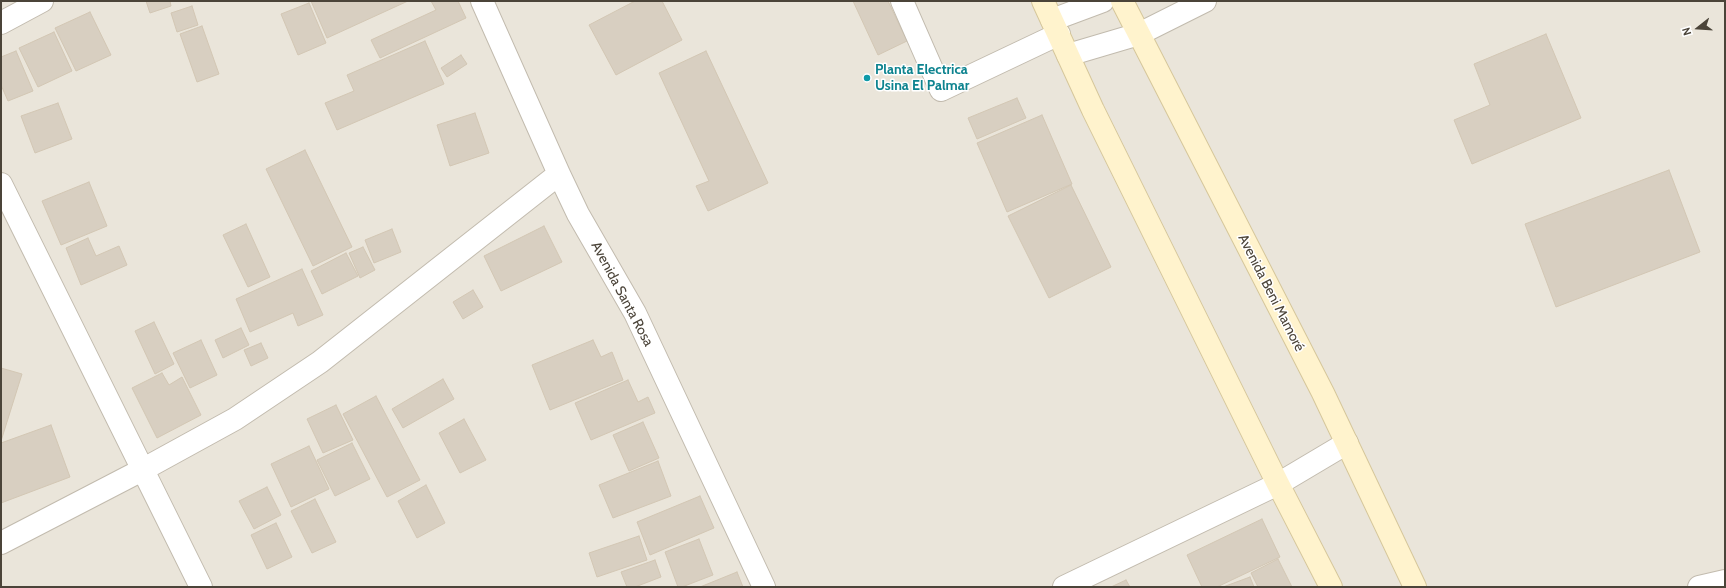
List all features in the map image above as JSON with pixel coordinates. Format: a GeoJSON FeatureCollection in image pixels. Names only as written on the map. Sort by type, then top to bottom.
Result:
{"type":"FeatureCollection","features":[{"type":"Feature","properties":{"kind":"street"},"geometry":{"type":"LineString","coordinates":[[1,23],[42,1]]}},
{"type":"Feature","properties":{"kind":"street","name":"Avenida Santa Rosa"},"geometry":{"type":"LineString","coordinates":[[482,1],[578,214],[635,314],[764,587]]}},
{"type":"Feature","properties":{"kind":"street"},"geometry":{"type":"LineString","coordinates":[[902,1],[941,90],[1103,1]]}},
{"type":"Feature","properties":{"kind":"street"},"geometry":{"type":"LineString","coordinates":[[1043,1],[1093,110],[1278,484],[1331,587]]}},
{"type":"Feature","properties":{"kind":"street","name":"Avenida Beni Mamoré"},"geometry":{"type":"LineString","coordinates":[[1122,1],[1347,443],[1415,587]]}},
{"type":"Feature","properties":{"kind":"street"},"geometry":{"type":"LineString","coordinates":[[1068,55],[1139,34],[1205,1]]}},
{"type":"Feature","properties":{"kind":"street"},"geometry":{"type":"LineString","coordinates":[[1,543],[142,470],[235,419],[320,362],[559,174]]}},
{"type":"Feature","properties":{"kind":"street"},"geometry":{"type":"LineString","coordinates":[[1,184],[200,587]]}},
{"type":"Feature","properties":{"kind":"street"},"geometry":{"type":"LineString","coordinates":[[1064,587],[1278,484],[1347,443]]}},
{"type":"Feature","properties":{"kind":"street"},"geometry":{"type":"LineString","coordinates":[[1699,587],[1725,581]]}},
{"type":"Feature","properties":{"kind":"shaded area"},"geometry":{"type":"Polygon","coordinates":[[[1,1],[1725,1],[1725,587],[1,587],[1,1]]]}},
{"type":"Feature","properties":{"kind":"building"},"geometry":{"type":"Polygon","coordinates":[[[146,1],[170,1],[171,6],[150,13],[146,1]]]}},
{"type":"Feature","properties":{"kind":"building"},"geometry":{"type":"Polygon","coordinates":[[[311,1],[408,1],[327,38],[311,1]]]}},
{"type":"Feature","properties":{"kind":"building"},"geometry":{"type":"Polygon","coordinates":[[[431,1],[458,1],[466,18],[380,58],[371,40],[436,10],[431,1]]]}},
{"type":"Feature","properties":{"kind":"building"},"geometry":{"type":"Polygon","coordinates":[[[635,1],[662,1],[682,40],[616,75],[589,25],[635,1]]]}},
{"type":"Feature","properties":{"kind":"building"},"geometry":{"type":"Polygon","coordinates":[[[853,1],[888,1],[907,41],[878,55],[853,1]]]}},
{"type":"Feature","properties":{"kind":"building"},"geometry":{"type":"Polygon","coordinates":[[[309,3],[326,43],[298,55],[281,14],[309,3]]]}},
{"type":"Feature","properties":{"kind":"building"},"geometry":{"type":"Polygon","coordinates":[[[192,6],[198,25],[177,32],[171,13],[192,6]]]}},
{"type":"Feature","properties":{"kind":"building"},"geometry":{"type":"Polygon","coordinates":[[[90,12],[111,55],[76,71],[55,28],[90,12]]]}},
{"type":"Feature","properties":{"kind":"building"},"geometry":{"type":"Polygon","coordinates":[[[202,26],[219,74],[197,82],[180,34],[202,26]]]}},
{"type":"Feature","properties":{"kind":"building"},"geometry":{"type":"Polygon","coordinates":[[[54,32],[72,71],[38,87],[19,48],[54,32]]]}},
{"type":"Feature","properties":{"kind":"building"},"geometry":{"type":"Polygon","coordinates":[[[1546,34],[1581,118],[1472,164],[1454,120],[1490,105],[1474,64],[1546,34]]]}},
{"type":"Feature","properties":{"kind":"building"},"geometry":{"type":"Polygon","coordinates":[[[425,41],[444,84],[337,130],[325,103],[354,91],[347,75],[425,41]]]}},
{"type":"Feature","properties":{"kind":"building"},"geometry":{"type":"Polygon","coordinates":[[[16,51],[33,91],[8,101],[1,85],[1,57],[16,51]]]}},
{"type":"Feature","properties":{"kind":"building"},"geometry":{"type":"Polygon","coordinates":[[[706,51],[768,183],[708,211],[696,186],[709,181],[659,73],[706,51]]]}},
{"type":"Feature","properties":{"kind":"building"},"geometry":{"type":"Polygon","coordinates":[[[461,55],[467,64],[447,77],[441,68],[461,55]]]}},
{"type":"Feature","properties":{"kind":"building"},"geometry":{"type":"Polygon","coordinates":[[[1017,98],[1026,118],[977,139],[968,118],[1017,98]]]}},
{"type":"Feature","properties":{"kind":"building"},"geometry":{"type":"Polygon","coordinates":[[[58,103],[72,139],[35,153],[21,116],[58,103]]]}},
{"type":"Feature","properties":{"kind":"building"},"geometry":{"type":"Polygon","coordinates":[[[475,113],[489,153],[450,166],[437,125],[475,113]]]}},
{"type":"Feature","properties":{"kind":"building"},"geometry":{"type":"Polygon","coordinates":[[[1042,115],[1072,184],[1007,212],[977,143],[1042,115]]]}},
{"type":"Feature","properties":{"kind":"building"},"geometry":{"type":"Polygon","coordinates":[[[305,150],[352,247],[313,266],[266,169],[305,150]]]}},
{"type":"Feature","properties":{"kind":"building"},"geometry":{"type":"Polygon","coordinates":[[[1669,170],[1700,252],[1556,307],[1525,224],[1669,170]]]}},
{"type":"Feature","properties":{"kind":"building"},"geometry":{"type":"Polygon","coordinates":[[[89,182],[107,226],[61,245],[42,201],[89,182]]]}},
{"type":"Feature","properties":{"kind":"building"},"geometry":{"type":"Polygon","coordinates":[[[1071,185],[1111,267],[1049,298],[1008,216],[1071,185]]]}},
{"type":"Feature","properties":{"kind":"building"},"geometry":{"type":"Polygon","coordinates":[[[246,224],[270,277],[248,287],[223,235],[246,224]]]}},
{"type":"Feature","properties":{"kind":"building"},"geometry":{"type":"Polygon","coordinates":[[[544,226],[562,262],[501,291],[484,256],[544,226]]]}},
{"type":"Feature","properties":{"kind":"building"},"geometry":{"type":"Polygon","coordinates":[[[392,229],[401,252],[374,263],[365,240],[392,229]]]}},
{"type":"Feature","properties":{"kind":"building"},"geometry":{"type":"Polygon","coordinates":[[[88,238],[96,256],[119,246],[127,265],[81,285],[66,248],[88,238]]]}},
{"type":"Feature","properties":{"kind":"building"},"geometry":{"type":"Polygon","coordinates":[[[363,247],[375,270],[360,278],[349,253],[363,247]]]}},
{"type":"Feature","properties":{"kind":"building"},"geometry":{"type":"Polygon","coordinates":[[[346,253],[358,276],[322,294],[311,271],[346,253]]]}},
{"type":"Feature","properties":{"kind":"building"},"geometry":{"type":"Polygon","coordinates":[[[302,269],[323,315],[298,326],[293,313],[250,332],[236,299],[302,269]]]}},
{"type":"Feature","properties":{"kind":"building"},"geometry":{"type":"Polygon","coordinates":[[[473,290],[483,307],[463,319],[453,302],[473,290]]]}},
{"type":"Feature","properties":{"kind":"building"},"geometry":{"type":"Polygon","coordinates":[[[154,322],[174,364],[155,374],[135,331],[154,322]]]}},
{"type":"Feature","properties":{"kind":"building"},"geometry":{"type":"Polygon","coordinates":[[[241,328],[249,345],[223,358],[215,340],[241,328]]]}},
{"type":"Feature","properties":{"kind":"building"},"geometry":{"type":"Polygon","coordinates":[[[201,340],[217,375],[190,388],[173,353],[201,340]]]}},
{"type":"Feature","properties":{"kind":"building"},"geometry":{"type":"Polygon","coordinates":[[[593,340],[601,357],[612,352],[623,380],[550,410],[532,365],[593,340]]]}},
{"type":"Feature","properties":{"kind":"building"},"geometry":{"type":"Polygon","coordinates":[[[261,343],[268,358],[251,366],[244,350],[261,343]]]}},
{"type":"Feature","properties":{"kind":"building"},"geometry":{"type":"Polygon","coordinates":[[[1,368],[22,374],[1,441],[1,368]]]}},
{"type":"Feature","properties":{"kind":"building"},"geometry":{"type":"Polygon","coordinates":[[[162,373],[169,385],[182,377],[201,415],[157,438],[132,388],[162,373]]]}},
{"type":"Feature","properties":{"kind":"building"},"geometry":{"type":"Polygon","coordinates":[[[443,379],[454,399],[403,428],[392,409],[443,379]]]}},
{"type":"Feature","properties":{"kind":"building"},"geometry":{"type":"Polygon","coordinates":[[[628,380],[638,402],[648,397],[655,413],[591,440],[575,403],[628,380]]]}},
{"type":"Feature","properties":{"kind":"building"},"geometry":{"type":"Polygon","coordinates":[[[376,396],[420,480],[387,497],[343,414],[376,396]]]}},
{"type":"Feature","properties":{"kind":"building"},"geometry":{"type":"Polygon","coordinates":[[[336,405],[353,440],[323,453],[307,419],[336,405]]]}},
{"type":"Feature","properties":{"kind":"building"},"geometry":{"type":"Polygon","coordinates":[[[464,419],[486,460],[460,473],[439,433],[464,419]]]}},
{"type":"Feature","properties":{"kind":"building"},"geometry":{"type":"Polygon","coordinates":[[[643,422],[659,458],[629,471],[613,435],[643,422]]]}},
{"type":"Feature","properties":{"kind":"building"},"geometry":{"type":"Polygon","coordinates":[[[51,425],[70,477],[1,503],[1,443],[51,425]]]}},
{"type":"Feature","properties":{"kind":"building"},"geometry":{"type":"Polygon","coordinates":[[[352,443],[370,479],[335,496],[317,460],[352,443]]]}},
{"type":"Feature","properties":{"kind":"building"},"geometry":{"type":"Polygon","coordinates":[[[309,446],[329,489],[291,507],[271,464],[309,446]]]}},
{"type":"Feature","properties":{"kind":"building"},"geometry":{"type":"Polygon","coordinates":[[[658,461],[671,496],[613,518],[599,485],[658,461]]]}},
{"type":"Feature","properties":{"kind":"building"},"geometry":{"type":"Polygon","coordinates":[[[426,485],[445,523],[417,538],[398,501],[426,485]]]}},
{"type":"Feature","properties":{"kind":"building"},"geometry":{"type":"Polygon","coordinates":[[[267,487],[281,515],[254,529],[239,501],[267,487]]]}},
{"type":"Feature","properties":{"kind":"building"},"geometry":{"type":"Polygon","coordinates":[[[700,496],[714,528],[650,555],[637,522],[700,496]]]}},
{"type":"Feature","properties":{"kind":"building"},"geometry":{"type":"Polygon","coordinates":[[[315,499],[336,542],[312,553],[291,511],[315,499]]]}},
{"type":"Feature","properties":{"kind":"building"},"geometry":{"type":"Polygon","coordinates":[[[1262,519],[1280,557],[1217,587],[1202,587],[1187,555],[1262,519]]]}},
{"type":"Feature","properties":{"kind":"building"},"geometry":{"type":"Polygon","coordinates":[[[276,523],[292,557],[267,569],[251,535],[276,523]]]}},
{"type":"Feature","properties":{"kind":"building"},"geometry":{"type":"Polygon","coordinates":[[[639,536],[647,560],[597,577],[589,553],[639,536]]]}},
{"type":"Feature","properties":{"kind":"building"},"geometry":{"type":"Polygon","coordinates":[[[699,539],[713,575],[682,587],[678,587],[665,552],[699,539]]]}},
{"type":"Feature","properties":{"kind":"building"},"geometry":{"type":"Polygon","coordinates":[[[1278,559],[1292,587],[1258,587],[1251,573],[1278,559]]]}},
{"type":"Feature","properties":{"kind":"building"},"geometry":{"type":"Polygon","coordinates":[[[655,560],[661,577],[635,587],[627,587],[621,572],[655,560]]]}},
{"type":"Feature","properties":{"kind":"building"},"geometry":{"type":"Polygon","coordinates":[[[737,572],[743,587],[700,587],[737,572]]]}},
{"type":"Feature","properties":{"kind":"building"},"geometry":{"type":"Polygon","coordinates":[[[1250,577],[1254,587],[1223,587],[1250,577]]]}},
{"type":"Feature","properties":{"kind":"building"},"geometry":{"type":"Polygon","coordinates":[[[1126,580],[1130,587],[1111,587],[1126,580]]]}},
{"type":"Feature","properties":{"kind":"place","name":"Planta Electrica Usina El Palmar"},"geometry":{"type":"Point","coordinates":[867,78]}}]}
